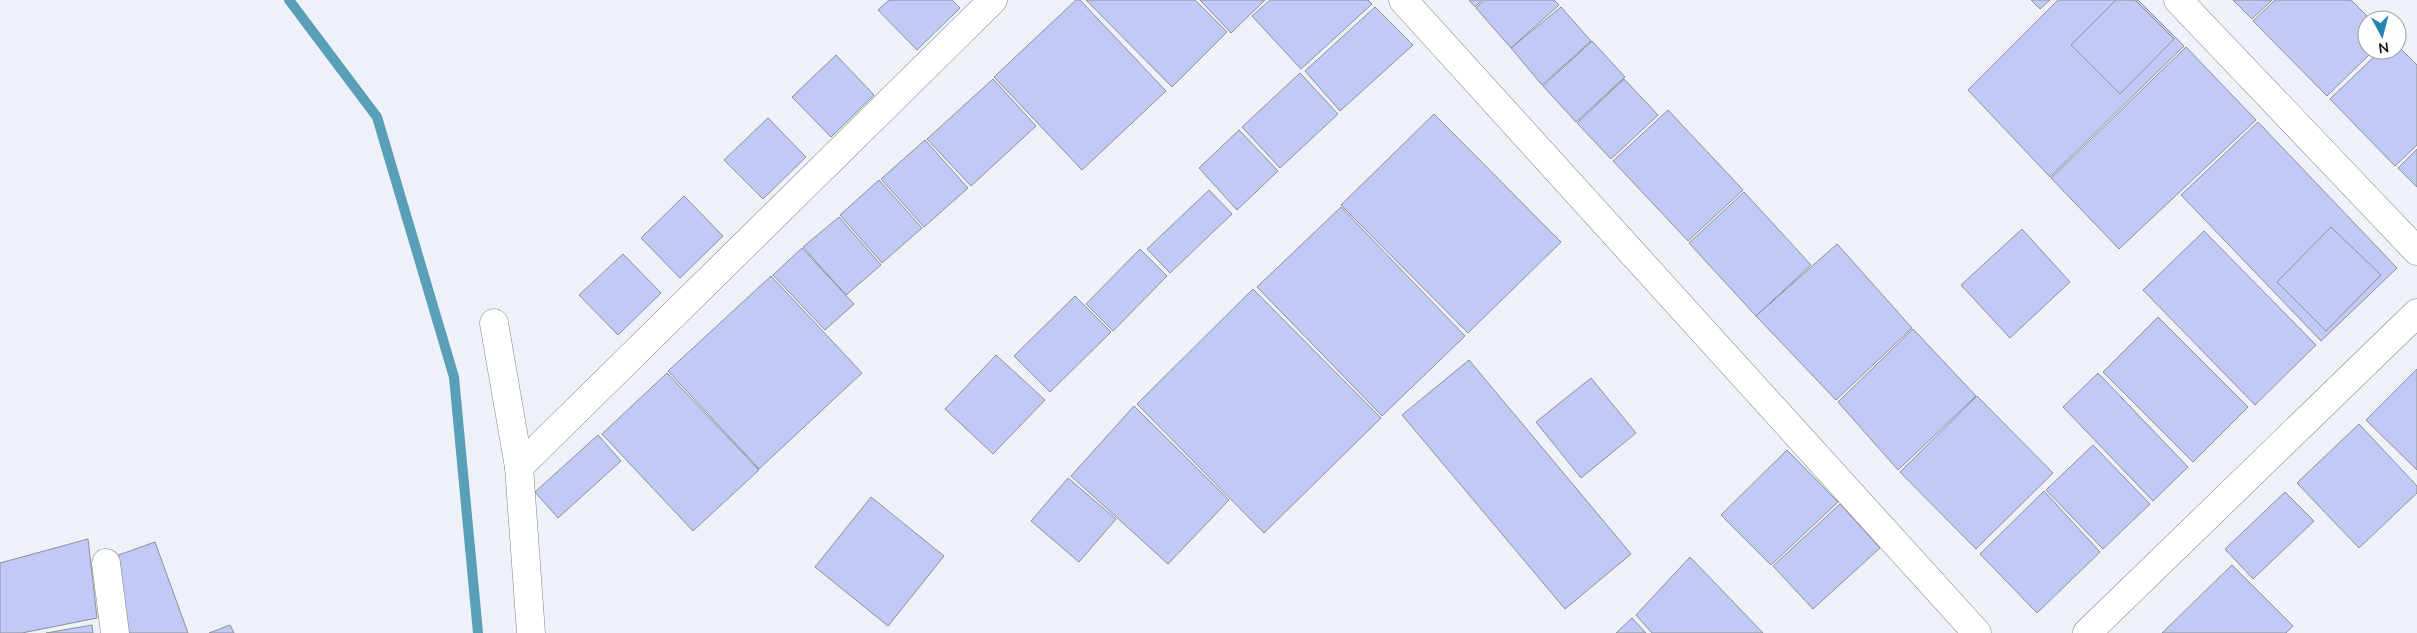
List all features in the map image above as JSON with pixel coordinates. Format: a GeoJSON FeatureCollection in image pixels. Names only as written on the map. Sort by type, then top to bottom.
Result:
{"type":"FeatureCollection","features":[{"type":"Feature","properties":{"kind":"street"},"geometry":{"type":"LineString","coordinates":[[519,467],[993,0]]}},
{"type":"Feature","properties":{"kind":"street"},"geometry":{"type":"LineString","coordinates":[[1403,0],[1976,633]]}},
{"type":"Feature","properties":{"kind":"street"},"geometry":{"type":"LineString","coordinates":[[2178,0],[2417,251]]}},
{"type":"Feature","properties":{"kind":"street"},"geometry":{"type":"LineString","coordinates":[[2087,633],[2417,313]]}},
{"type":"Feature","properties":{"kind":"street"},"geometry":{"type":"LineString","coordinates":[[494,323],[519,467],[531,633]]}},
{"type":"Feature","properties":{"kind":"street"},"geometry":{"type":"LineString","coordinates":[[106,563],[114,633]]}},
{"type":"Feature","properties":{"kind":"building"},"geometry":{"type":"Polygon","coordinates":[[[889,0],[952,0],[960,8],[917,50],[878,10],[889,0]]]}},
{"type":"Feature","properties":{"kind":"building"},"geometry":{"type":"Polygon","coordinates":[[[1076,0],[1080,0],[1166,91],[1082,170],[994,77],[1076,0]]]}},
{"type":"Feature","properties":{"kind":"building"},"geometry":{"type":"Polygon","coordinates":[[[1086,0],[1195,0],[1227,32],[1172,87],[1086,0]]]}},
{"type":"Feature","properties":{"kind":"building"},"geometry":{"type":"Polygon","coordinates":[[[1200,0],[1265,0],[1231,33],[1200,0]]]}},
{"type":"Feature","properties":{"kind":"building"},"geometry":{"type":"Polygon","coordinates":[[[1270,0],[1368,0],[1372,4],[1301,69],[1252,16],[1270,0]]]}},
{"type":"Feature","properties":{"kind":"building"},"geometry":{"type":"Polygon","coordinates":[[[1469,0],[1482,0],[1475,7],[1469,0]]]}},
{"type":"Feature","properties":{"kind":"building"},"geometry":{"type":"Polygon","coordinates":[[[1484,0],[1554,0],[1559,5],[1511,48],[1476,8],[1484,0]]]}},
{"type":"Feature","properties":{"kind":"building"},"geometry":{"type":"Polygon","coordinates":[[[2031,0],[2050,0],[2040,9],[2031,0]]]}},
{"type":"Feature","properties":{"kind":"building"},"geometry":{"type":"Polygon","coordinates":[[[2058,0],[2138,0],[2184,46],[2050,177],[1968,90],[2058,0]]]}},
{"type":"Feature","properties":{"kind":"building"},"geometry":{"type":"Polygon","coordinates":[[[2116,0],[2135,0],[2174,39],[2120,94],[2071,45],[2116,0]]]}},
{"type":"Feature","properties":{"kind":"building"},"geometry":{"type":"Polygon","coordinates":[[[2233,0],[2272,0],[2252,19],[2233,0]]]}},
{"type":"Feature","properties":{"kind":"building"},"geometry":{"type":"Polygon","coordinates":[[[2275,0],[2351,0],[2361,10],[2357,10],[2357,60],[2364,60],[2327,96],[2253,21],[2275,0]]]}},
{"type":"Feature","properties":{"kind":"building"},"geometry":{"type":"Polygon","coordinates":[[[1375,7],[1413,45],[1340,111],[1305,71],[1375,7]]]}},
{"type":"Feature","properties":{"kind":"building"},"geometry":{"type":"Polygon","coordinates":[[[1561,7],[1591,41],[1542,85],[1511,48],[1561,7]]]}},
{"type":"Feature","properties":{"kind":"building"},"geometry":{"type":"Polygon","coordinates":[[[1592,41],[1625,77],[1576,122],[1543,86],[1592,41]]]}},
{"type":"Feature","properties":{"kind":"building"},"geometry":{"type":"Polygon","coordinates":[[[2186,47],[2256,120],[2119,249],[2051,178],[2186,47]]]}},
{"type":"Feature","properties":{"kind":"building"},"geometry":{"type":"Polygon","coordinates":[[[836,55],[874,95],[831,137],[792,97],[836,55]]]}},
{"type":"Feature","properties":{"kind":"building"},"geometry":{"type":"Polygon","coordinates":[[[2407,55],[2417,65],[2417,145],[2395,166],[2330,99],[2371,60],[2407,60],[2407,55]]]}},
{"type":"Feature","properties":{"kind":"building"},"geometry":{"type":"Polygon","coordinates":[[[1300,73],[1338,114],[1280,168],[1242,127],[1300,73]]]}},
{"type":"Feature","properties":{"kind":"building"},"geometry":{"type":"Polygon","coordinates":[[[993,79],[1036,126],[971,186],[927,139],[993,79]]]}},
{"type":"Feature","properties":{"kind":"building"},"geometry":{"type":"Polygon","coordinates":[[[1624,79],[1658,115],[1611,159],[1577,123],[1624,79]]]}},
{"type":"Feature","properties":{"kind":"building"},"geometry":{"type":"Polygon","coordinates":[[[1668,110],[1743,190],[1688,241],[1613,161],[1668,110]]]}},
{"type":"Feature","properties":{"kind":"building"},"geometry":{"type":"Polygon","coordinates":[[[1434,114],[1561,242],[1468,333],[1341,205],[1434,114]]]}},
{"type":"Feature","properties":{"kind":"building"},"geometry":{"type":"Polygon","coordinates":[[[768,118],[806,157],[763,199],[724,160],[768,118]]]}},
{"type":"Feature","properties":{"kind":"building"},"geometry":{"type":"Polygon","coordinates":[[[2258,122],[2397,268],[2321,341],[2181,195],[2258,122]]]}},
{"type":"Feature","properties":{"kind":"building"},"geometry":{"type":"Polygon","coordinates":[[[1239,130],[1278,171],[1237,210],[1199,168],[1239,130]]]}},
{"type":"Feature","properties":{"kind":"building"},"geometry":{"type":"Polygon","coordinates":[[[925,140],[968,188],[924,227],[881,179],[925,140]]]}},
{"type":"Feature","properties":{"kind":"building"},"geometry":{"type":"Polygon","coordinates":[[[2417,149],[2417,187],[2398,168],[2417,149]]]}},
{"type":"Feature","properties":{"kind":"building"},"geometry":{"type":"Polygon","coordinates":[[[879,180],[922,228],[882,263],[840,215],[879,180]]]}},
{"type":"Feature","properties":{"kind":"building"},"geometry":{"type":"Polygon","coordinates":[[[1209,190],[1232,214],[1170,273],[1147,249],[1209,190]]]}},
{"type":"Feature","properties":{"kind":"building"},"geometry":{"type":"Polygon","coordinates":[[[1744,192],[1811,265],[1756,316],[1689,243],[1744,192]]]}},
{"type":"Feature","properties":{"kind":"building"},"geometry":{"type":"Polygon","coordinates":[[[684,196],[723,236],[680,278],[641,238],[684,196]]]}},
{"type":"Feature","properties":{"kind":"building"},"geometry":{"type":"Polygon","coordinates":[[[1341,207],[1465,336],[1382,416],[1257,287],[1341,207]]]}},
{"type":"Feature","properties":{"kind":"building"},"geometry":{"type":"Polygon","coordinates":[[[839,217],[881,265],[846,295],[803,247],[839,217]]]}},
{"type":"Feature","properties":{"kind":"building"},"geometry":{"type":"Polygon","coordinates":[[[2331,227],[2381,275],[2326,331],[2277,282],[2331,227]]]}},
{"type":"Feature","properties":{"kind":"building"},"geometry":{"type":"Polygon","coordinates":[[[2022,229],[2070,282],[2010,338],[1961,285],[2022,229]]]}},
{"type":"Feature","properties":{"kind":"building"},"geometry":{"type":"Polygon","coordinates":[[[2204,231],[2316,345],[2255,405],[2143,290],[2204,231]]]}},
{"type":"Feature","properties":{"kind":"building"},"geometry":{"type":"Polygon","coordinates":[[[1837,244],[1912,328],[1836,400],[1756,316],[1837,244]]]}},
{"type":"Feature","properties":{"kind":"building"},"geometry":{"type":"Polygon","coordinates":[[[802,248],[854,304],[825,330],[773,275],[802,248]]]}},
{"type":"Feature","properties":{"kind":"building"},"geometry":{"type":"Polygon","coordinates":[[[1140,249],[1167,276],[1113,331],[1086,304],[1140,249]]]}},
{"type":"Feature","properties":{"kind":"building"},"geometry":{"type":"Polygon","coordinates":[[[623,254],[661,293],[618,335],[579,295],[623,254]]]}},
{"type":"Feature","properties":{"kind":"building"},"geometry":{"type":"Polygon","coordinates":[[[771,276],[862,373],[759,469],[668,371],[771,276]]]}},
{"type":"Feature","properties":{"kind":"building"},"geometry":{"type":"Polygon","coordinates":[[[1253,289],[1381,418],[1264,533],[1137,404],[1253,289]]]}},
{"type":"Feature","properties":{"kind":"building"},"geometry":{"type":"Polygon","coordinates":[[[1075,296],[1111,332],[1050,392],[1014,356],[1075,296]]]}},
{"type":"Feature","properties":{"kind":"building"},"geometry":{"type":"Polygon","coordinates":[[[2158,317],[2248,407],[2193,462],[2103,372],[2158,317]]]}},
{"type":"Feature","properties":{"kind":"building"},"geometry":{"type":"Polygon","coordinates":[[[1913,329],[1976,396],[1898,470],[1838,402],[1913,329]]]}},
{"type":"Feature","properties":{"kind":"building"},"geometry":{"type":"Polygon","coordinates":[[[996,355],[1045,400],[993,454],[945,409],[996,355]]]}},
{"type":"Feature","properties":{"kind":"building"},"geometry":{"type":"Polygon","coordinates":[[[1469,360],[1631,554],[1565,609],[1402,415],[1469,360]]]}},
{"type":"Feature","properties":{"kind":"building"},"geometry":{"type":"Polygon","coordinates":[[[2417,369],[2417,470],[2366,420],[2417,369]]]}},
{"type":"Feature","properties":{"kind":"building"},"geometry":{"type":"Polygon","coordinates":[[[667,373],[759,470],[693,531],[602,434],[667,373]]]}},
{"type":"Feature","properties":{"kind":"building"},"geometry":{"type":"Polygon","coordinates":[[[2098,373],[2188,467],[2153,501],[2063,407],[2098,373]]]}},
{"type":"Feature","properties":{"kind":"building"},"geometry":{"type":"Polygon","coordinates":[[[1591,378],[1636,433],[1581,478],[1536,422],[1591,378]]]}},
{"type":"Feature","properties":{"kind":"building"},"geometry":{"type":"Polygon","coordinates":[[[1977,396],[2053,473],[1976,549],[1900,472],[1977,396]]]}},
{"type":"Feature","properties":{"kind":"building"},"geometry":{"type":"Polygon","coordinates":[[[1134,406],[1229,500],[1168,564],[1071,476],[1134,406]]]}},
{"type":"Feature","properties":{"kind":"building"},"geometry":{"type":"Polygon","coordinates":[[[2359,424],[2417,486],[2417,493],[2359,548],[2297,483],[2359,424]]]}},
{"type":"Feature","properties":{"kind":"building"},"geometry":{"type":"Polygon","coordinates":[[[598,435],[621,461],[558,518],[535,492],[598,435]]]}},
{"type":"Feature","properties":{"kind":"building"},"geometry":{"type":"Polygon","coordinates":[[[2093,445],[2150,504],[2103,549],[2046,490],[2093,445]]]}},
{"type":"Feature","properties":{"kind":"building"},"geometry":{"type":"Polygon","coordinates":[[[1787,450],[1838,502],[1771,565],[1721,515],[1787,450]]]}},
{"type":"Feature","properties":{"kind":"building"},"geometry":{"type":"Polygon","coordinates":[[[1068,478],[1116,519],[1079,562],[1031,521],[1068,478]]]}},
{"type":"Feature","properties":{"kind":"building"},"geometry":{"type":"Polygon","coordinates":[[[2044,491],[2100,552],[2037,613],[1980,554],[2044,491]]]}},
{"type":"Feature","properties":{"kind":"building"},"geometry":{"type":"Polygon","coordinates":[[[2285,492],[2314,521],[2253,579],[2225,549],[2285,492]]]}},
{"type":"Feature","properties":{"kind":"building"},"geometry":{"type":"Polygon","coordinates":[[[871,497],[944,556],[888,626],[815,567],[871,497]]]}},
{"type":"Feature","properties":{"kind":"building"},"geometry":{"type":"Polygon","coordinates":[[[1840,504],[1880,548],[1813,609],[1773,566],[1840,504]]]}},
{"type":"Feature","properties":{"kind":"building"},"geometry":{"type":"Polygon","coordinates":[[[88,539],[97,618],[22,633],[0,633],[0,563],[88,539]]]}},
{"type":"Feature","properties":{"kind":"building"},"geometry":{"type":"Polygon","coordinates":[[[155,542],[188,633],[120,633],[110,558],[155,542]]]}},
{"type":"Feature","properties":{"kind":"building"},"geometry":{"type":"Polygon","coordinates":[[[1690,557],[1763,633],[1652,633],[1636,615],[1690,557]]]}},
{"type":"Feature","properties":{"kind":"building"},"geometry":{"type":"Polygon","coordinates":[[[2232,565],[2293,626],[2286,633],[2162,633],[2232,565]]]}},
{"type":"Feature","properties":{"kind":"building"},"geometry":{"type":"Polygon","coordinates":[[[1632,618],[1646,633],[1616,633],[1632,618]]]}},
{"type":"Feature","properties":{"kind":"building"},"geometry":{"type":"Polygon","coordinates":[[[92,625],[93,633],[46,633],[92,625]]]}},
{"type":"Feature","properties":{"kind":"building"},"geometry":{"type":"Polygon","coordinates":[[[230,625],[234,633],[209,633],[230,625]]]}},
{"type":"Feature","properties":{"kind":"waterway"},"geometry":{"type":"LineString","coordinates":[[289,0],[377,117],[454,377],[478,633]]}}]}
